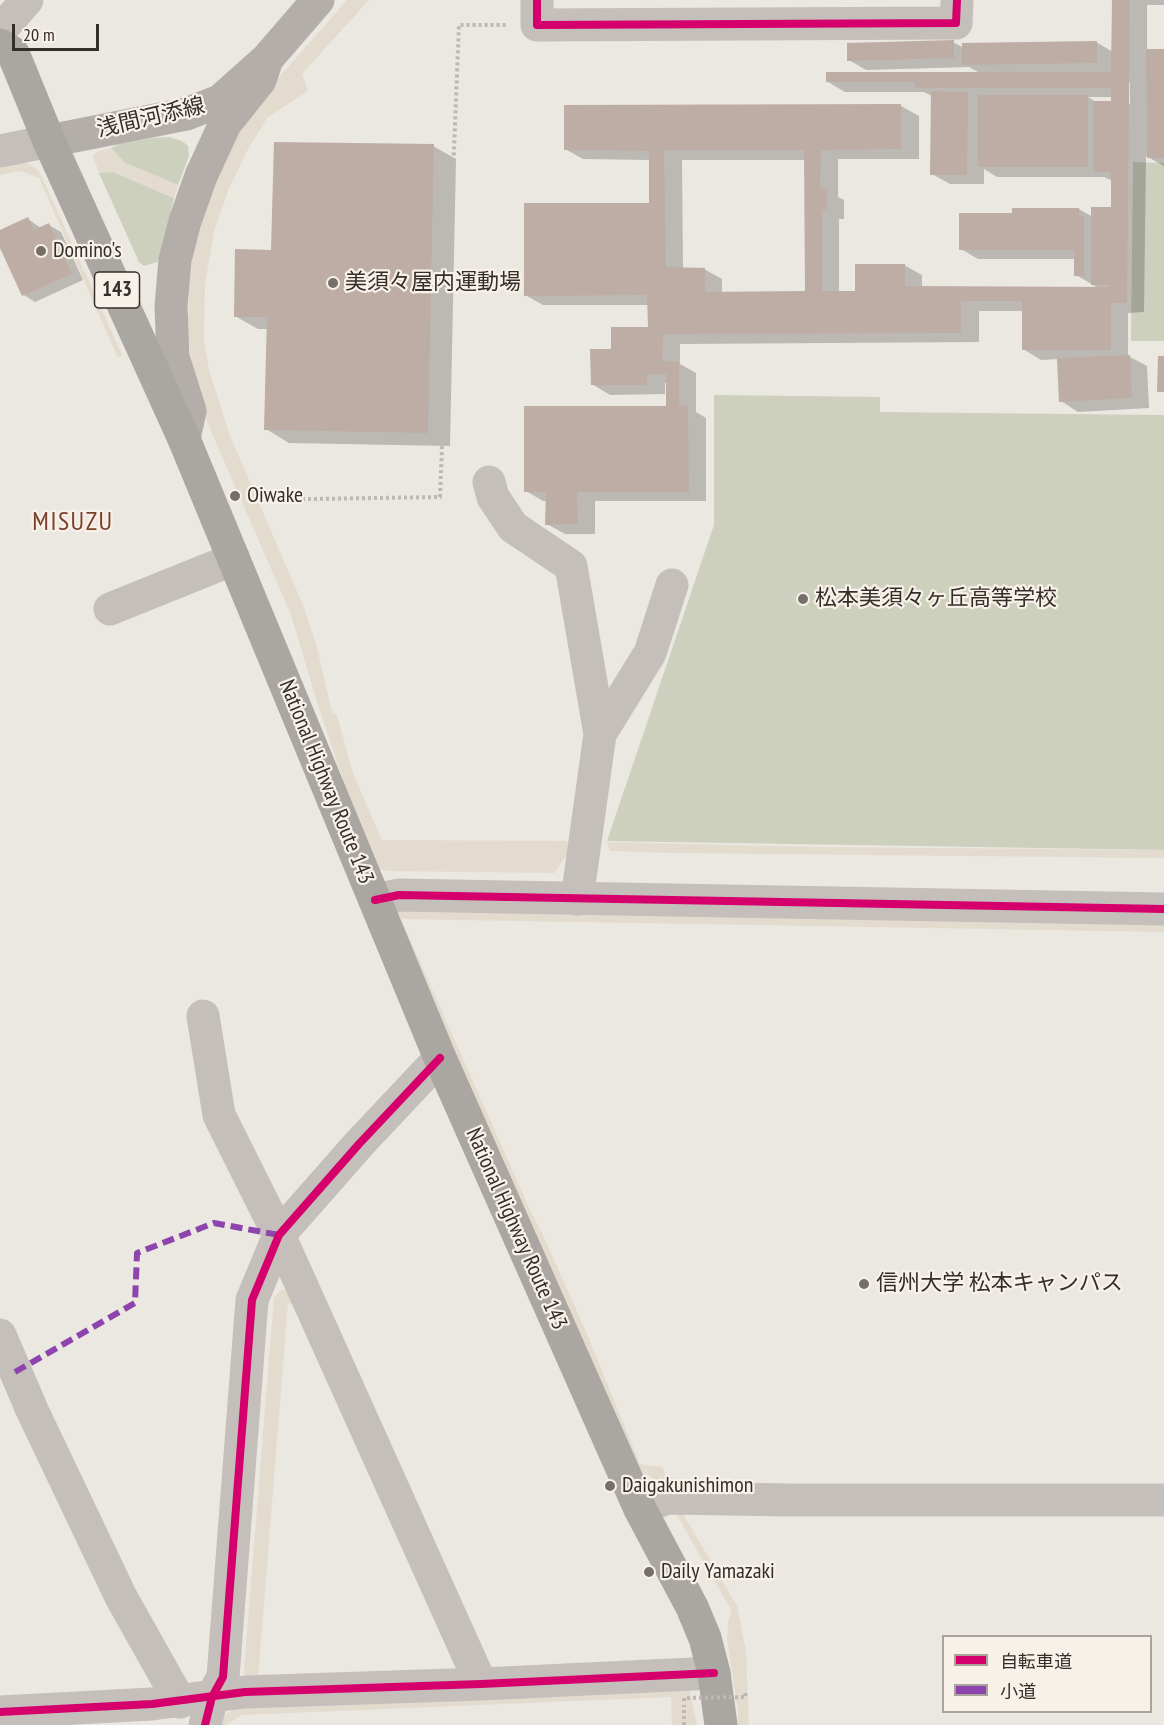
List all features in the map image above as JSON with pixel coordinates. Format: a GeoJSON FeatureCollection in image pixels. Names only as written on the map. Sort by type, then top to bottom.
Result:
{"type":"FeatureCollection","features":[{"type":"Feature","properties":{"kind":"highway","name":"National Highway Route 143"},"geometry":{"type":"LineString","coordinates":[[0,45],[13,54],[49,141],[184,439],[440,1058],[640,1509],[692,1607],[705,1638],[714,1673],[721,1725]]}},
{"type":"Feature","properties":{"kind":"main road","name":"浅間河添線"},"geometry":{"type":"LineString","coordinates":[[49,141],[186,114],[220,101],[267,59],[318,0]]}},
{"type":"Feature","properties":{"kind":"main road"},"geometry":{"type":"LineString","coordinates":[[184,439],[190,411],[173,357],[171,306],[175,260],[185,221],[201,176],[225,124],[260,80],[267,59]]}},
{"type":"Feature","properties":{"kind":"street"},"geometry":{"type":"LineString","coordinates":[[0,31],[27,0]]}},
{"type":"Feature","properties":{"kind":"street"},"geometry":{"type":"LineString","coordinates":[[537,13],[778,12],[956,23],[957,0]]}},
{"type":"Feature","properties":{"kind":"street"},"geometry":{"type":"LineString","coordinates":[[0,151],[49,141]]}},
{"type":"Feature","properties":{"kind":"street"},"geometry":{"type":"LineString","coordinates":[[489,482],[493,497],[513,527],[571,566],[600,734],[577,899]]}},
{"type":"Feature","properties":{"kind":"street"},"geometry":{"type":"LineString","coordinates":[[110,609],[234,560]]}},
{"type":"Feature","properties":{"kind":"street"},"geometry":{"type":"LineString","coordinates":[[600,734],[650,653],[672,585]]}},
{"type":"Feature","properties":{"kind":"street"},"geometry":{"type":"LineString","coordinates":[[375,900],[399,895],[1164,909]]}},
{"type":"Feature","properties":{"kind":"street"},"geometry":{"type":"LineString","coordinates":[[203,1016],[219,1115],[279,1235],[481,1684]]}},
{"type":"Feature","properties":{"kind":"street"},"geometry":{"type":"LineString","coordinates":[[208,1711],[223,1677],[252,1300],[279,1235],[359,1144],[440,1058]]}},
{"type":"Feature","properties":{"kind":"street"},"geometry":{"type":"LineString","coordinates":[[0,1335],[32,1410],[121,1598],[180,1702]]}},
{"type":"Feature","properties":{"kind":"street"},"geometry":{"type":"LineString","coordinates":[[640,1509],[667,1498],[1164,1500]]}},
{"type":"Feature","properties":{"kind":"street"},"geometry":{"type":"LineString","coordinates":[[0,1712],[180,1702],[208,1711],[245,1692],[714,1673]]}},
{"type":"Feature","properties":{"kind":"path"},"geometry":{"type":"LineString","coordinates":[[248,500],[440,497],[459,25],[537,13]]}},
{"type":"Feature","properties":{"kind":"path"},"geometry":{"type":"LineString","coordinates":[[684,1723],[684,1698],[746,1697],[745,1693]]}},
{"type":"Feature","properties":{"kind":"green space"},"geometry":{"type":"Polygon","coordinates":[[[169,137],[182,141],[188,146],[189,156],[178,185],[125,163],[111,148],[119,144],[169,137]]]}},
{"type":"Feature","properties":{"kind":"green space"},"geometry":{"type":"Polygon","coordinates":[[[1133,162],[1164,163],[1164,341],[1131,341],[1133,162]]]}},
{"type":"Feature","properties":{"kind":"green space"},"geometry":{"type":"Polygon","coordinates":[[[113,172],[174,198],[158,262],[144,266],[139,262],[99,173],[113,172]]]}},
{"type":"Feature","properties":{"kind":"green space"},"geometry":{"type":"Polygon","coordinates":[[[714,395],[880,397],[880,412],[1164,415],[1164,850],[607,841],[714,525],[714,395]]]}},
{"type":"Feature","properties":{"kind":"shaded area"},"geometry":{"type":"Polygon","coordinates":[[[347,0],[369,0],[302,74],[308,91],[267,118],[247,151],[228,191],[214,231],[205,284],[204,339],[209,370],[230,436],[303,605],[316,644],[332,712],[337,715],[353,773],[382,840],[567,841],[569,846],[567,855],[554,873],[387,871],[377,868],[370,862],[291,615],[208,424],[193,373],[188,332],[190,267],[204,207],[242,126],[267,91],[347,0]]]}},
{"type":"Feature","properties":{"kind":"shaded area"},"geometry":{"type":"Polygon","coordinates":[[[111,148],[125,163],[178,185],[174,198],[113,172],[99,173],[93,156],[96,152],[111,148]]]}},
{"type":"Feature","properties":{"kind":"shaded area"},"geometry":{"type":"Polygon","coordinates":[[[27,163],[38,170],[122,355],[118,358],[39,178],[20,171],[0,175],[0,168],[27,163]]]}},
{"type":"Feature","properties":{"kind":"shaded area"},"geometry":{"type":"Polygon","coordinates":[[[607,842],[820,847],[1164,850],[1164,858],[671,853],[610,851],[607,842]]]}},
{"type":"Feature","properties":{"kind":"shaded area"},"geometry":{"type":"Polygon","coordinates":[[[400,911],[1164,923],[1164,932],[401,919],[587,1334],[640,1464],[662,1467],[667,1479],[672,1477],[686,1509],[682,1512],[737,1606],[746,1651],[749,1725],[738,1725],[727,1639],[731,1610],[661,1487],[648,1475],[638,1472],[395,913],[400,911]]]}},
{"type":"Feature","properties":{"kind":"shaded area"},"geometry":{"type":"Polygon","coordinates":[[[281,1290],[291,1290],[301,1305],[288,1303],[258,1679],[245,1677],[244,1668],[274,1298],[281,1290]]]}},
{"type":"Feature","properties":{"kind":"shaded area"},"geometry":{"type":"Polygon","coordinates":[[[689,1687],[697,1725],[672,1725],[671,1697],[242,1715],[226,1725],[218,1725],[219,1718],[245,1703],[689,1687]]]}},
{"type":"Feature","properties":{"kind":"building"},"geometry":{"type":"Polygon","coordinates":[[[1112,0],[1130,0],[1127,303],[1111,303],[1111,350],[1022,350],[1022,301],[961,301],[961,333],[663,334],[662,361],[679,362],[679,405],[688,406],[689,492],[577,492],[578,524],[545,525],[546,492],[524,492],[524,406],[666,406],[666,374],[647,374],[647,385],[591,385],[590,349],[611,349],[611,327],[648,327],[647,295],[524,296],[524,203],[649,203],[649,151],[564,150],[564,105],[901,104],[901,149],[821,150],[820,189],[827,189],[827,209],[822,210],[822,291],[855,291],[855,264],[905,264],[905,286],[1108,287],[1108,285],[1091,285],[1091,207],[1111,207],[1111,172],[1093,172],[1093,101],[1111,101],[1111,88],[915,88],[915,82],[826,82],[826,72],[1111,72],[1112,0]],[[664,150],[666,267],[705,268],[705,292],[805,291],[804,150],[664,150]]]}},
{"type":"Feature","properties":{"kind":"building"},"geometry":{"type":"Polygon","coordinates":[[[954,40],[954,58],[847,61],[847,43],[954,40]]]}},
{"type":"Feature","properties":{"kind":"building"},"geometry":{"type":"Polygon","coordinates":[[[1097,41],[1097,63],[962,65],[962,43],[1097,41]]]}},
{"type":"Feature","properties":{"kind":"building"},"geometry":{"type":"Polygon","coordinates":[[[1146,49],[1164,49],[1164,158],[1147,158],[1146,49]]]}},
{"type":"Feature","properties":{"kind":"building"},"geometry":{"type":"Polygon","coordinates":[[[931,91],[968,92],[967,175],[930,175],[931,91]]]}},
{"type":"Feature","properties":{"kind":"building"},"geometry":{"type":"Polygon","coordinates":[[[978,95],[1088,95],[1088,167],[978,167],[978,95]]]}},
{"type":"Feature","properties":{"kind":"building","name":"美須々屋内運動場"},"geometry":{"type":"Polygon","coordinates":[[[274,142],[434,144],[428,433],[264,430],[267,317],[234,317],[235,249],[271,250],[274,142]]]}},
{"type":"Feature","properties":{"kind":"building"},"geometry":{"type":"Polygon","coordinates":[[[1012,208],[1079,208],[1079,216],[1084,216],[1084,276],[1074,276],[1074,250],[959,250],[959,213],[1012,213],[1012,208]]]}},
{"type":"Feature","properties":{"kind":"building"},"geometry":{"type":"Polygon","coordinates":[[[28,217],[34,230],[49,223],[72,274],[22,296],[0,248],[0,230],[28,217]]]}},
{"type":"Feature","properties":{"kind":"building"},"geometry":{"type":"Polygon","coordinates":[[[1130,355],[1132,398],[1059,402],[1057,358],[1130,355]]]}},
{"type":"Feature","properties":{"kind":"building"},"geometry":{"type":"Polygon","coordinates":[[[1158,356],[1164,356],[1164,392],[1157,392],[1158,356]]]}},
{"type":"Feature","properties":{"kind":"marked path"},"geometry":{"type":"LineString","coordinates":[[15,1372],[135,1303],[137,1253],[214,1223],[279,1235]]}},
{"type":"Feature","properties":{"kind":"cycle path"},"geometry":{"type":"LineString","coordinates":[[537,0],[537,25],[956,23],[957,0]]}},
{"type":"Feature","properties":{"kind":"cycle path"},"geometry":{"type":"LineString","coordinates":[[375,900],[399,895],[1164,909]]}},
{"type":"Feature","properties":{"kind":"cycle path"},"geometry":{"type":"LineString","coordinates":[[205,1725],[212,1697],[223,1677],[252,1300],[279,1235],[359,1144],[440,1058]]}},
{"type":"Feature","properties":{"kind":"cycle path"},"geometry":{"type":"LineString","coordinates":[[0,1712],[152,1704],[245,1692],[714,1673]]}},
{"type":"Feature","properties":{"kind":"place","name":"Domino's"},"geometry":{"type":"Point","coordinates":[41,251]}},
{"type":"Feature","properties":{"kind":"place","name":"美須々屋内運動場"},"geometry":{"type":"Point","coordinates":[333,283]}},
{"type":"Feature","properties":{"kind":"place","name":"Oiwake"},"geometry":{"type":"Point","coordinates":[235,496]}},
{"type":"Feature","properties":{"kind":"place","name":"松本美須々ヶ丘高等学校"},"geometry":{"type":"Point","coordinates":[803,599]}},
{"type":"Feature","properties":{"kind":"place","name":"信州大学 松本キャンパス"},"geometry":{"type":"Point","coordinates":[864,1284]}},
{"type":"Feature","properties":{"kind":"place","name":"Daigakunishimon"},"geometry":{"type":"Point","coordinates":[610,1486]}},
{"type":"Feature","properties":{"kind":"place","name":"Daily Yamazaki"},"geometry":{"type":"Point","coordinates":[649,1572]}},
{"type":"Feature","properties":{"kind":"district","name":"MISUZU"},"geometry":{"type":"Point","coordinates":[73,523]}}]}
